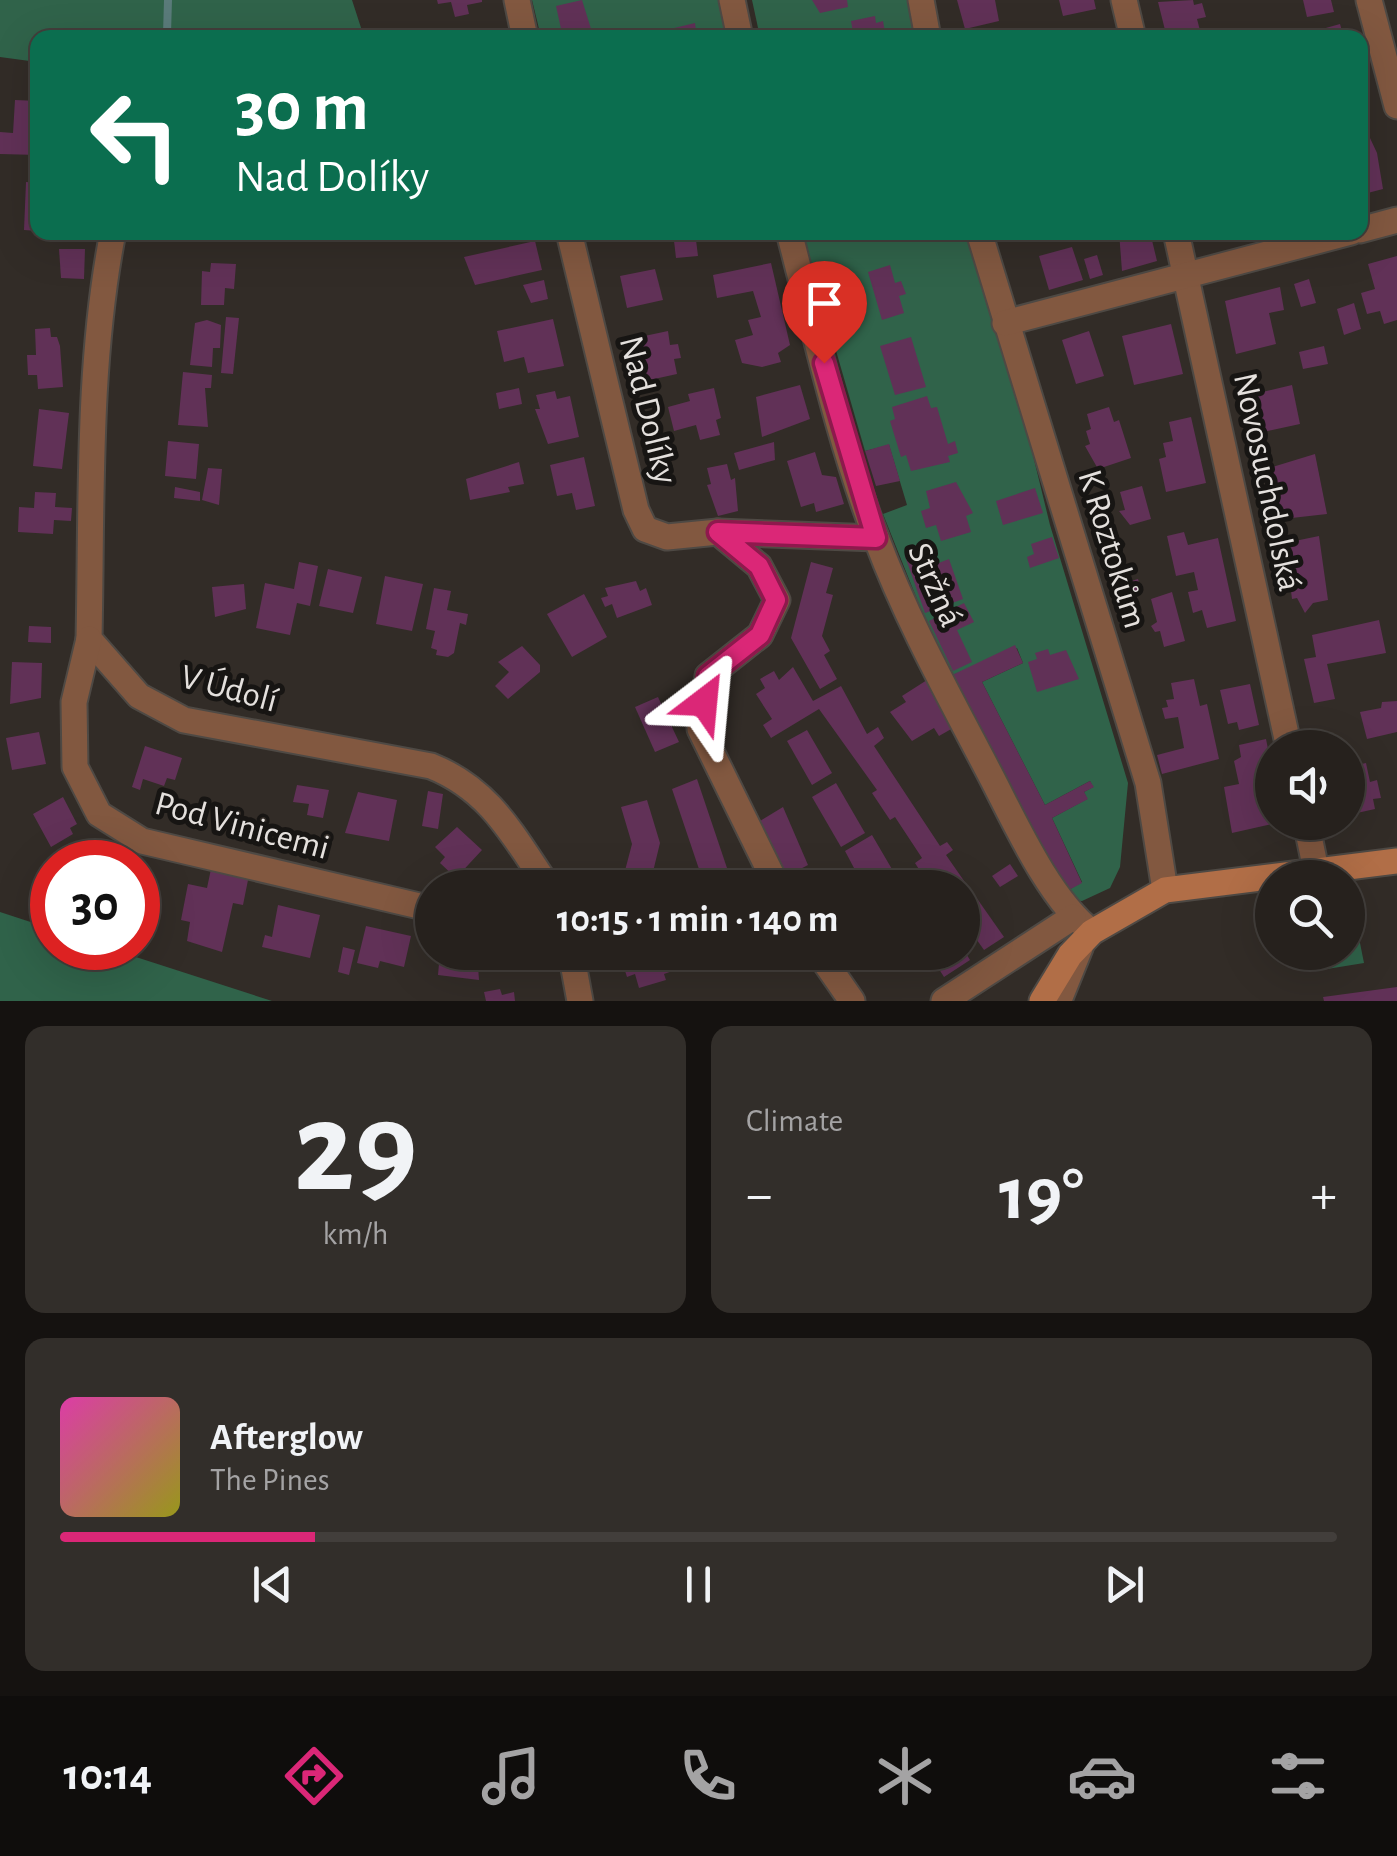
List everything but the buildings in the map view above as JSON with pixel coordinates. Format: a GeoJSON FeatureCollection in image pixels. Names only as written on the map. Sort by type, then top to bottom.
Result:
{"type":"FeatureCollection","features":[{"type":"Feature","properties":{"kind":"street"},"geometry":{"type":"LineString","coordinates":[[517,0],[523,30]]}},
{"type":"Feature","properties":{"kind":"street"},"geometry":{"type":"LineString","coordinates":[[732,0],[738,30]]}},
{"type":"Feature","properties":{"kind":"street"},"geometry":{"type":"LineString","coordinates":[[922,0],[927,30]]}},
{"type":"Feature","properties":{"kind":"street"},"geometry":{"type":"LineString","coordinates":[[1124,0],[1131,30]]}},
{"type":"Feature","properties":{"kind":"street"},"geometry":{"type":"LineString","coordinates":[[1369,0],[1397,106]]}},
{"type":"Feature","properties":{"kind":"street"},"geometry":{"type":"LineString","coordinates":[[1368,228],[1397,220]]}},
{"type":"Feature","properties":{"kind":"street"},"geometry":{"type":"LineString","coordinates":[[89,639],[94,428],[104,277],[112,240]]}},
{"type":"Feature","properties":{"kind":"street","name":"Nad Dolíky"},"geometry":{"type":"LineString","coordinates":[[571,240],[636,510],[645,530],[667,537],[718,532],[876,538]]}},
{"type":"Feature","properties":{"kind":"street","name":"Stržná"},"geometry":{"type":"LineString","coordinates":[[791,240],[876,538],[908,617],[1011,815],[1083,924]]}},
{"type":"Feature","properties":{"kind":"street","name":"K Roztokům"},"geometry":{"type":"LineString","coordinates":[[980,240],[1148,782],[1165,890]]}},
{"type":"Feature","properties":{"kind":"street","name":"Novosuchdolská"},"geometry":{"type":"LineString","coordinates":[[1178,240],[1285,730]]}},
{"type":"Feature","properties":{"kind":"street"},"geometry":{"type":"LineString","coordinates":[[1005,323],[1322,240]]}},
{"type":"Feature","properties":{"kind":"street"},"geometry":{"type":"LineString","coordinates":[[718,532],[759,566],[776,600],[760,635],[708,676],[700,729],[769,870]]}},
{"type":"Feature","properties":{"kind":"street","name":"V Údolí"},"geometry":{"type":"LineString","coordinates":[[89,639],[140,696],[184,720],[431,766],[460,778],[482,794],[535,870]]}},
{"type":"Feature","properties":{"kind":"street","name":"Pod Vinicemi"},"geometry":{"type":"LineString","coordinates":[[89,639],[74,702],[76,767],[100,814],[142,841],[415,905]]}},
{"type":"Feature","properties":{"kind":"street"},"geometry":{"type":"LineString","coordinates":[[1365,865],[1397,861]]}},
{"type":"Feature","properties":{"kind":"street"},"geometry":{"type":"LineString","coordinates":[[944,1001],[1083,924],[1165,890],[1255,878]]}},
{"type":"Feature","properties":{"kind":"street"},"geometry":{"type":"LineString","coordinates":[[1042,1001],[1083,924]]}},
{"type":"Feature","properties":{"kind":"street"},"geometry":{"type":"LineString","coordinates":[[574,970],[580,1001]]}},
{"type":"Feature","properties":{"kind":"street"},"geometry":{"type":"LineString","coordinates":[[830,970],[852,1001]]}},
{"type":"Feature","properties":{"kind":"lane"},"geometry":{"type":"LineString","coordinates":[[1064,1001],[1083,924]]}},
{"type":"Feature","properties":{"kind":"green space"},"geometry":{"type":"Polygon","coordinates":[[[0,0],[352,0],[362,30],[30,30],[30,61],[0,57],[0,0]]]}},
{"type":"Feature","properties":{"kind":"green space"},"geometry":{"type":"Polygon","coordinates":[[[532,0],[720,0],[726,30],[539,30],[532,0]]]}},
{"type":"Feature","properties":{"kind":"green space"},"geometry":{"type":"Polygon","coordinates":[[[752,0],[922,0],[929,30],[758,30],[752,0]]]}},
{"type":"Feature","properties":{"kind":"green space"},"geometry":{"type":"Polygon","coordinates":[[[804,240],[981,240],[1050,525],[1128,783],[1120,867],[1110,888],[1082,901],[1070,900],[1065,892],[1082,882],[1052,818],[1087,799],[1084,792],[1093,787],[1090,781],[1045,805],[982,682],[1023,663],[1017,648],[948,677],[883,514],[907,505],[889,445],[865,451],[804,240]]]}},
{"type":"Feature","properties":{"kind":"green space"},"geometry":{"type":"Polygon","coordinates":[[[0,912],[30,922],[30,970],[160,970],[160,965],[272,1001],[0,1001],[0,912]]]}},
{"type":"Feature","properties":{"kind":"waterway"},"geometry":{"type":"LineString","coordinates":[[167,30],[168,0]]}},
{"type":"Feature","properties":{"kind":"route"},"geometry":{"type":"LineString","coordinates":[[704,702],[708,676],[760,635],[776,600],[759,566],[718,532],[876,538],[824,363]]}}]}
